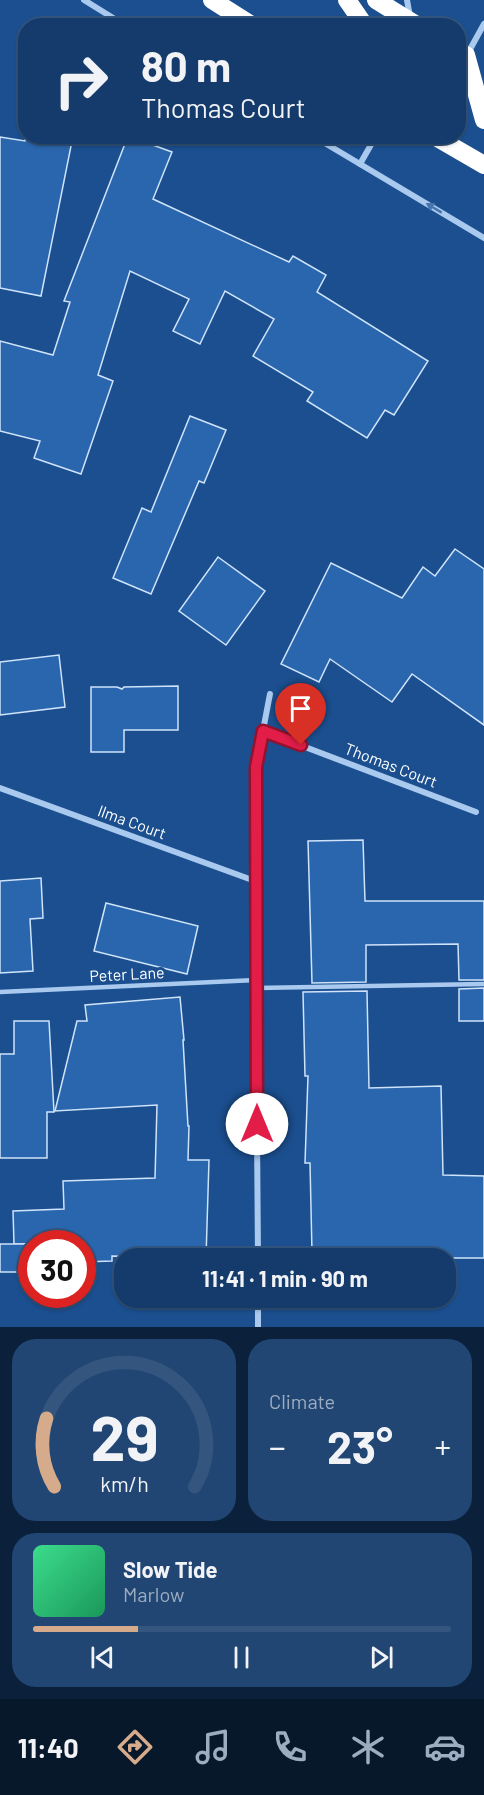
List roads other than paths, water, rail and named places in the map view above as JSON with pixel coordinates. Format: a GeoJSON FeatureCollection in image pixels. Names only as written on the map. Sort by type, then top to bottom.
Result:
{"type":"FeatureCollection","features":[{"type":"Feature","properties":{"kind":"highway"},"geometry":{"type":"LineString","coordinates":[[212,0],[240,18]]}},
{"type":"Feature","properties":{"kind":"highway"},"geometry":{"type":"LineString","coordinates":[[347,0],[359,18]]}},
{"type":"Feature","properties":{"kind":"highway"},"geometry":{"type":"LineString","coordinates":[[376,0],[406,18]]}},
{"type":"Feature","properties":{"kind":"highway"},"geometry":{"type":"LineString","coordinates":[[466,55],[484,66]]}},
{"type":"Feature","properties":{"kind":"highway"},"geometry":{"type":"LineString","coordinates":[[466,63],[484,120]]}},
{"type":"Feature","properties":{"kind":"highway"},"geometry":{"type":"LineString","coordinates":[[448,144],[484,165]]}},
{"type":"Feature","properties":{"kind":"street"},"geometry":{"type":"LineString","coordinates":[[84,0],[113,18]]}},
{"type":"Feature","properties":{"kind":"street"},"geometry":{"type":"LineString","coordinates":[[407,0],[412,18]]}},
{"type":"Feature","properties":{"kind":"street"},"geometry":{"type":"LineString","coordinates":[[466,49],[484,24]]}},
{"type":"Feature","properties":{"kind":"street"},"geometry":{"type":"LineString","coordinates":[[326,144],[484,238]]}},
{"type":"Feature","properties":{"kind":"street"},"geometry":{"type":"LineString","coordinates":[[360,164],[371,144]]}},
{"type":"Feature","properties":{"kind":"street"},"geometry":{"type":"LineString","coordinates":[[258,1248],[256,767],[270,694]]}},
{"type":"Feature","properties":{"kind":"street","name":"Thomas Court"},"geometry":{"type":"LineString","coordinates":[[263,731],[476,812]]}},
{"type":"Feature","properties":{"kind":"street","name":"Ilma Court"},"geometry":{"type":"LineString","coordinates":[[0,788],[255,881]]}},
{"type":"Feature","properties":{"kind":"street"},"geometry":{"type":"LineString","coordinates":[[258,1308],[258,1327]]}},
{"type":"Feature","properties":{"kind":"lane","name":"Peter Lane"},"geometry":{"type":"LineString","coordinates":[[0,992],[256,980]]}},
{"type":"Feature","properties":{"kind":"lane"},"geometry":{"type":"LineString","coordinates":[[256,988],[484,984]]}}]}
